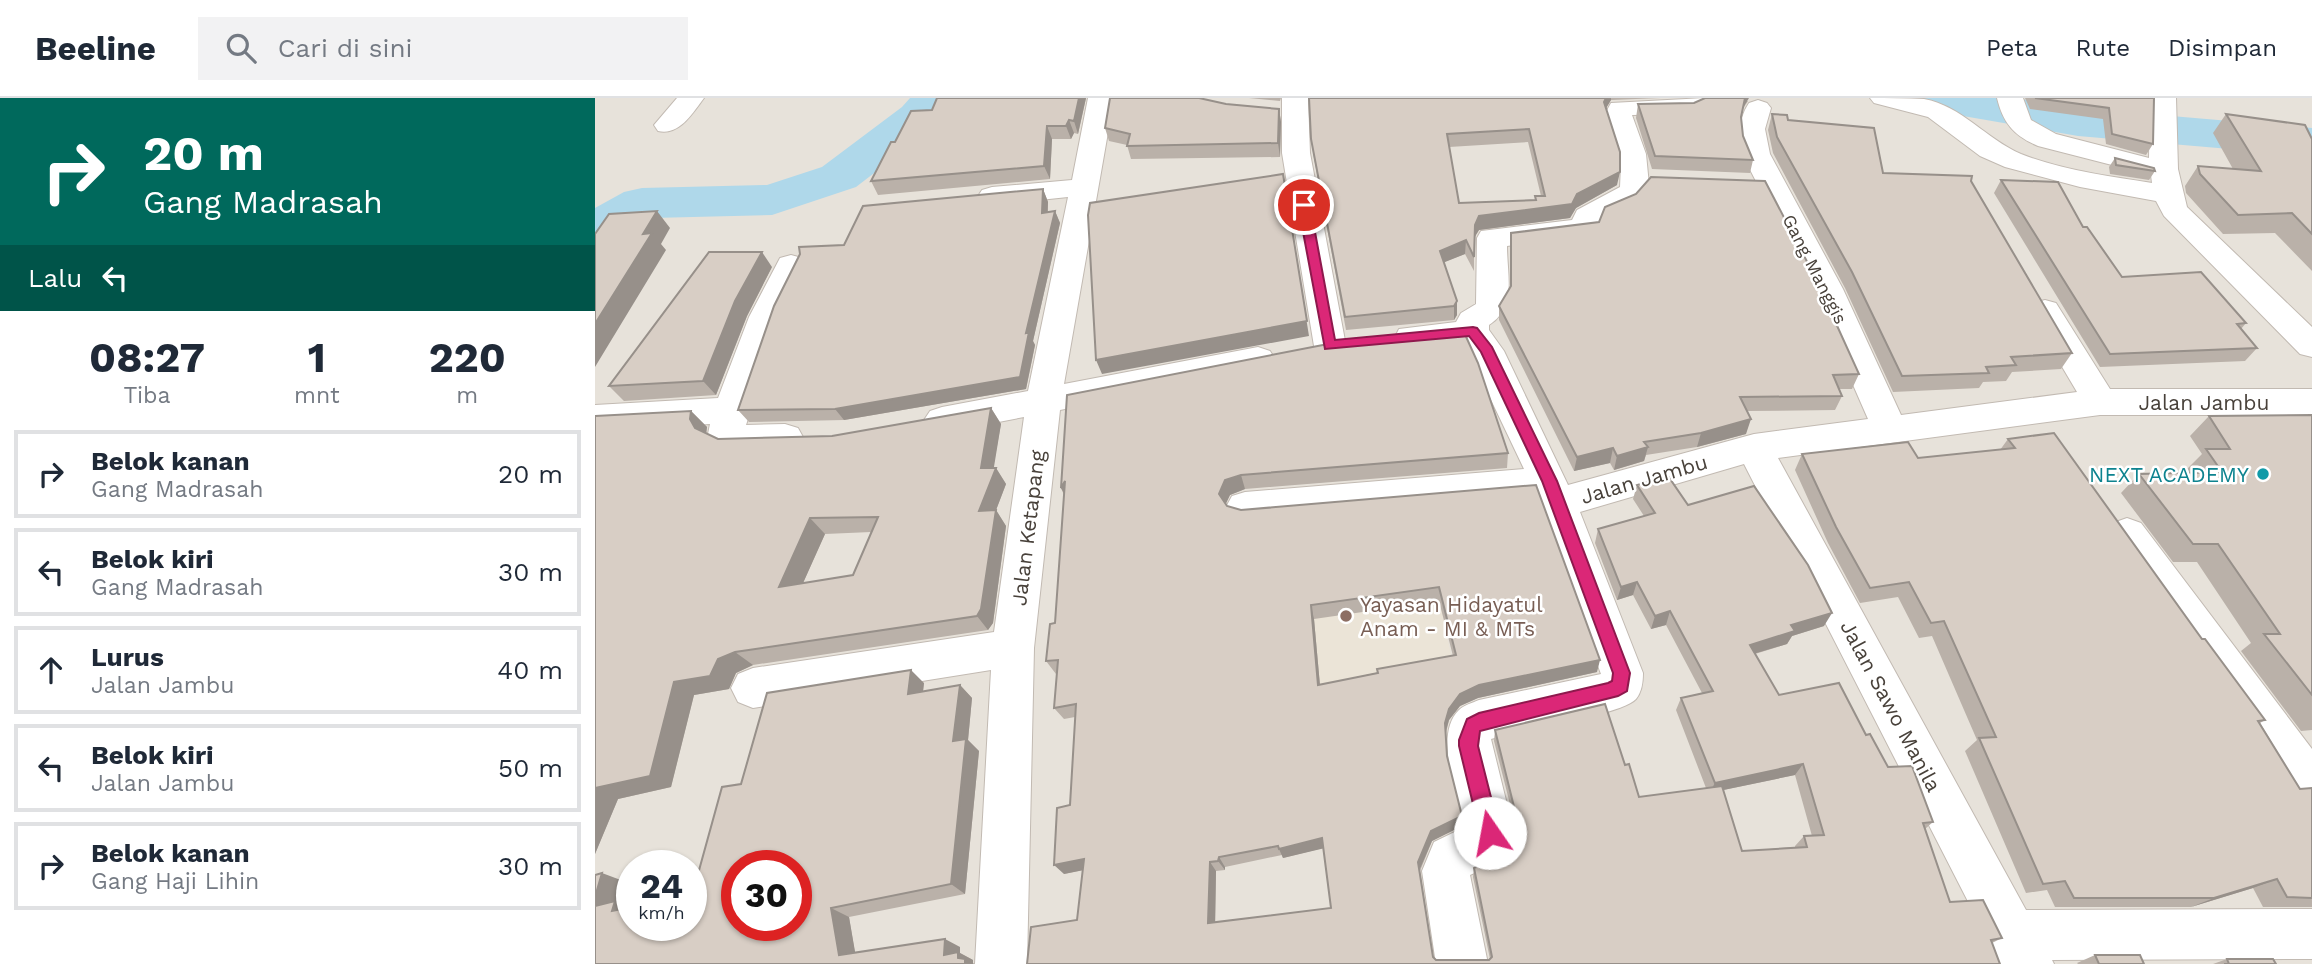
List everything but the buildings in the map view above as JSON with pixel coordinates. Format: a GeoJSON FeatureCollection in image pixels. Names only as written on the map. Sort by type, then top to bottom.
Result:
{"type":"FeatureCollection","features":[{"type":"Feature","properties":{"kind":"street"},"geometry":{"type":"LineString","coordinates":[[667,125],[691,98]]}},
{"type":"Feature","properties":{"kind":"street","name":"Jalan Ketapang"},"geometry":{"type":"LineString","coordinates":[[1001,964],[1013,648],[1044,399],[1101,98]]}},
{"type":"Feature","properties":{"kind":"street"},"geometry":{"type":"LineString","coordinates":[[905,428],[1044,399],[1332,346],[1473,331],[1472,321],[1490,310],[1492,305],[1493,237],[1586,228],[1587,216],[1650,181],[1635,160],[1618,114],[1619,109],[1630,106],[1688,106],[1693,104],[1692,98]]}},
{"type":"Feature","properties":{"kind":"street"},"geometry":{"type":"LineString","coordinates":[[1883,98],[1939,112],[1977,143],[2023,163],[2112,184],[2164,145]]}},
{"type":"Feature","properties":{"kind":"street"},"geometry":{"type":"LineString","coordinates":[[1287,108],[1332,346]]}},
{"type":"Feature","properties":{"kind":"street","name":"Gang Manggis"},"geometry":{"type":"LineString","coordinates":[[1758,108],[1752,139],[1759,185],[1828,289],[1890,429]]}},
{"type":"Feature","properties":{"kind":"street"},"geometry":{"type":"LineString","coordinates":[[2015,114],[2047,140],[2164,145]]}},
{"type":"Feature","properties":{"kind":"street"},"geometry":{"type":"LineString","coordinates":[[2164,145],[2179,217],[2312,346]]}},
{"type":"Feature","properties":{"kind":"street"},"geometry":{"type":"LineString","coordinates":[[969,198],[1084,187]]}},
{"type":"Feature","properties":{"kind":"street"},"geometry":{"type":"LineString","coordinates":[[791,265],[765,317],[731,410],[726,434],[733,439],[816,436]]}},
{"type":"Feature","properties":{"kind":"street"},"geometry":{"type":"LineString","coordinates":[[2031,286],[2100,402]]}},
{"type":"Feature","properties":{"kind":"street","name":"Jalan Jambu"},"geometry":{"type":"LineString","coordinates":[[1473,331],[1487,351],[1554,492],[1754,448],[2100,402],[2312,402]]}},
{"type":"Feature","properties":{"kind":"street"},"geometry":{"type":"LineString","coordinates":[[595,418],[731,410]]}},
{"type":"Feature","properties":{"kind":"street"},"geometry":{"type":"LineString","coordinates":[[2037,412],[2061,445]]}},
{"type":"Feature","properties":{"kind":"street","name":"Jalan Sawo Manila"},"geometry":{"type":"LineString","coordinates":[[1754,448],[2021,949]]}},
{"type":"Feature","properties":{"kind":"street"},"geometry":{"type":"LineString","coordinates":[[1245,507],[1554,492],[1622,673],[1621,685],[1612,691],[1479,721],[1473,725],[1468,740],[1490,833],[1484,844],[1456,853],[1447,866],[1446,880],[1462,964]]}},
{"type":"Feature","properties":{"kind":"street"},"geometry":{"type":"LineString","coordinates":[[2102,501],[2312,786]]}},
{"type":"Feature","properties":{"kind":"street"},"geometry":{"type":"LineString","coordinates":[[753,688],[1013,648]]}},
{"type":"Feature","properties":{"kind":"street"},"geometry":{"type":"LineString","coordinates":[[2021,949],[2312,934]]}},
{"type":"Feature","properties":{"kind":"shaded area"},"geometry":{"type":"Polygon","coordinates":[[[595,98],[2312,98],[2312,964],[595,964],[595,98]]]}},
{"type":"Feature","properties":{"kind":"shaded area","name":"Yayasan Hidayatul Anam - MI & MTs"},"geometry":{"type":"Polygon","coordinates":[[[1429,547],[1453,666],[1256,713],[1313,556],[1429,547]]]}},
{"type":"Feature","properties":{"kind":"waterway"},"geometry":{"type":"LineString","coordinates":[[595,229],[642,203],[772,200],[839,177],[918,117],[933,98]]}},
{"type":"Feature","properties":{"kind":"waterway"},"geometry":{"type":"LineString","coordinates":[[1934,98],[2078,122],[2312,142]]}},
{"type":"Feature","properties":{"kind":"place","name":"NEXT ACADEMY"},"geometry":{"type":"Point","coordinates":[2263,474]}},
{"type":"Feature","properties":{"kind":"place","name":"Yayasan Hidayatul Anam - MI & MTs"},"geometry":{"type":"Point","coordinates":[1346,616]}},
{"type":"Feature","properties":{"kind":"route"},"geometry":{"type":"LineString","coordinates":[[1304,205],[1330,346],[1473,331],[1487,351],[1550,481],[1622,673],[1621,685],[1612,691],[1479,721],[1473,725],[1468,740],[1490,833]]}}]}
